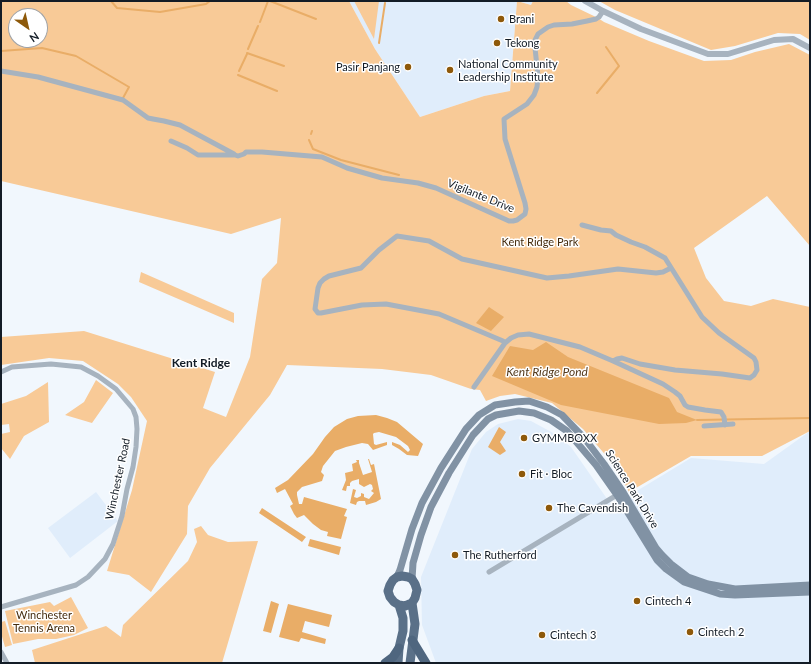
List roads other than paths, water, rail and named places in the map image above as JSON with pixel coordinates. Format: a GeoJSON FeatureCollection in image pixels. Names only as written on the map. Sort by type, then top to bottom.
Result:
{"type":"FeatureCollection","features":[{"type":"Feature","properties":{"kind":"highway"},"geometry":{"type":"LineString","coordinates":[[402,576],[412,579],[417,590],[412,603],[405,606],[399,605],[394,602],[390,596],[388,591],[390,585],[393,580],[397,578],[402,576]]}},
{"type":"Feature","properties":{"kind":"highway"},"geometry":{"type":"LineString","coordinates":[[410,663],[415,624],[412,603]]}},
{"type":"Feature","properties":{"kind":"highway"},"geometry":{"type":"LineString","coordinates":[[398,663],[399,648],[404,631],[403,618],[399,605]]}},
{"type":"Feature","properties":{"kind":"highway"},"geometry":{"type":"LineString","coordinates":[[412,640],[426,663]]}},
{"type":"Feature","properties":{"kind":"highway"},"geometry":{"type":"LineString","coordinates":[[384,663],[393,657],[399,648]]}},
{"type":"Feature","properties":{"kind":"main road","name":"Science Park Drive"},"geometry":{"type":"LineString","coordinates":[[397,578],[412,529],[422,504],[441,468],[466,429],[479,414],[495,405],[529,401],[548,407],[562,415],[580,433],[623,492],[656,548],[671,564],[688,577],[708,584],[735,590],[810,585]]}},
{"type":"Feature","properties":{"kind":"main road","name":"Science Park Drive"},"geometry":{"type":"LineString","coordinates":[[412,579],[413,563],[421,535],[432,507],[449,473],[473,434],[488,419],[496,415],[519,411],[534,413],[551,420],[566,431],[596,465],[617,495],[657,560],[666,569],[684,582],[720,594],[735,595],[810,592]]}},
{"type":"Feature","properties":{"kind":"street"},"geometry":{"type":"LineString","coordinates":[[586,1],[641,29],[708,54],[728,54],[774,40],[793,39],[810,48]]}},
{"type":"Feature","properties":{"kind":"street","name":"Vigilante Drive"},"geometry":{"type":"LineString","coordinates":[[235,155],[238,156],[246,152],[262,152],[322,157],[347,168],[382,178],[418,183],[436,188],[509,221],[517,220],[525,214],[526,209],[505,139],[504,119],[527,104],[534,95],[538,76],[535,40],[538,34],[548,27],[596,19],[603,11]]}},
{"type":"Feature","properties":{"kind":"street"},"geometry":{"type":"LineString","coordinates":[[1,71],[38,77],[123,100],[148,118],[180,125],[235,155]]}},
{"type":"Feature","properties":{"kind":"street"},"geometry":{"type":"LineString","coordinates":[[171,141],[198,155],[235,155]]}},
{"type":"Feature","properties":{"kind":"street"},"geometry":{"type":"LineString","coordinates":[[582,225],[611,231],[626,240],[665,258],[702,317],[719,333],[754,358],[757,366],[756,373],[750,378],[675,370],[640,364],[622,358],[614,361]]}},
{"type":"Feature","properties":{"kind":"street"},"geometry":{"type":"LineString","coordinates":[[503,342],[440,314],[386,304],[362,305],[320,313],[315,309],[318,288],[320,283],[329,276],[361,268],[379,250],[397,236],[428,241],[462,259],[547,278],[618,269],[656,273],[663,272],[671,268]]}},
{"type":"Feature","properties":{"kind":"street"},"geometry":{"type":"LineString","coordinates":[[474,387],[511,338],[524,334],[535,335],[580,347],[614,361],[663,384],[676,392],[688,407],[721,412],[724,415],[725,421]]}},
{"type":"Feature","properties":{"kind":"street","name":"Winchester Road"},"geometry":{"type":"LineString","coordinates":[[1,372],[12,367],[51,364],[81,367],[98,376],[116,389],[136,417],[137,438],[133,467],[122,516],[113,544],[105,560],[88,577],[76,584],[1,607]]}},
{"type":"Feature","properties":{"kind":"street"},"geometry":{"type":"LineString","coordinates":[[704,426],[725,421],[733,424]]}},
{"type":"Feature","properties":{"kind":"street"},"geometry":{"type":"LineString","coordinates":[[489,572],[617,495]]}},
{"type":"Feature","properties":{"kind":"street"},"geometry":{"type":"LineString","coordinates":[[1,652],[7,663]]}},
{"type":"Feature","properties":{"kind":"water"},"geometry":{"type":"Polygon","coordinates":[[[489,307],[504,317],[491,331],[476,323],[489,307]]]}},
{"type":"Feature","properties":{"kind":"water","name":"Kent Ridge Pond"},"geometry":{"type":"Polygon","coordinates":[[[546,342],[568,357],[669,398],[677,412],[697,420],[686,423],[659,424],[561,405],[492,376],[510,346],[533,350],[546,342]]]}},
{"type":"Feature","properties":{"kind":"water"},"geometry":{"type":"Polygon","coordinates":[[[376,415],[397,422],[423,444],[418,456],[407,455],[392,445],[392,442],[400,445],[408,452],[410,450],[408,446],[396,437],[379,432],[373,434],[374,444],[376,445],[387,442],[387,445],[373,450],[368,444],[362,443],[335,451],[323,466],[321,472],[324,475],[322,481],[302,487],[297,492],[299,504],[302,504],[304,497],[347,509],[344,516],[347,517],[341,539],[327,536],[328,532],[321,530],[304,515],[297,518],[290,506],[293,504],[285,489],[277,493],[275,488],[288,480],[313,454],[334,427],[347,419],[358,416],[376,415]]]}},
{"type":"Feature","properties":{"kind":"water"},"geometry":{"type":"Polygon","coordinates":[[[499,427],[506,432],[500,442],[506,451],[500,455],[488,447],[499,427]]]}},
{"type":"Feature","properties":{"kind":"water"},"geometry":{"type":"Polygon","coordinates":[[[368,459],[371,465],[374,464],[381,499],[366,505],[365,501],[359,501],[356,505],[350,503],[353,489],[356,490],[354,497],[357,498],[361,496],[361,493],[364,494],[364,497],[369,499],[374,493],[371,491],[373,489],[372,485],[370,484],[364,487],[359,484],[359,479],[352,481],[350,486],[347,486],[346,491],[342,490],[346,480],[345,473],[353,471],[352,464],[357,462],[356,460],[359,460],[363,475],[372,472],[368,459]]]}},
{"type":"Feature","properties":{"kind":"water"},"geometry":{"type":"Polygon","coordinates":[[[262,508],[306,537],[302,542],[259,513],[262,508]]]}},
{"type":"Feature","properties":{"kind":"water"},"geometry":{"type":"Polygon","coordinates":[[[310,539],[341,547],[339,555],[308,546],[310,539]]]}},
{"type":"Feature","properties":{"kind":"water"},"geometry":{"type":"Polygon","coordinates":[[[271,601],[279,604],[271,633],[263,631],[271,601]]]}},
{"type":"Feature","properties":{"kind":"water"},"geometry":{"type":"Polygon","coordinates":[[[288,604],[332,615],[329,627],[305,621],[302,632],[326,639],[325,644],[301,638],[299,642],[279,637],[288,604]]]}},
{"type":"Feature","properties":{"kind":"waterway"},"geometry":{"type":"LineString","coordinates":[[111,1],[117,8],[160,12],[206,4],[210,1]]}},
{"type":"Feature","properties":{"kind":"waterway"},"geometry":{"type":"LineString","coordinates":[[260,22],[268,1]]}},
{"type":"Feature","properties":{"kind":"waterway"},"geometry":{"type":"LineString","coordinates":[[270,1],[316,19]]}},
{"type":"Feature","properties":{"kind":"waterway"},"geometry":{"type":"LineString","coordinates":[[379,43],[385,3]]}},
{"type":"Feature","properties":{"kind":"waterway"},"geometry":{"type":"LineString","coordinates":[[248,49],[258,26]]}},
{"type":"Feature","properties":{"kind":"waterway"},"geometry":{"type":"LineString","coordinates":[[597,93],[619,66],[606,47]]}},
{"type":"Feature","properties":{"kind":"waterway"},"geometry":{"type":"LineString","coordinates":[[1,51],[42,48],[76,56],[129,87],[123,98]]}},
{"type":"Feature","properties":{"kind":"waterway"},"geometry":{"type":"LineString","coordinates":[[247,53],[284,66]]}},
{"type":"Feature","properties":{"kind":"waterway"},"geometry":{"type":"LineString","coordinates":[[239,71],[247,54]]}},
{"type":"Feature","properties":{"kind":"waterway"},"geometry":{"type":"LineString","coordinates":[[238,75],[277,91]]}},
{"type":"Feature","properties":{"kind":"waterway"},"geometry":{"type":"LineString","coordinates":[[309,140],[313,149],[341,160],[399,175]]}},
{"type":"Feature","properties":{"kind":"waterway"},"geometry":{"type":"LineString","coordinates":[[697,420],[810,418]]}},
{"type":"Feature","properties":{"kind":"place","name":"Brani"},"geometry":{"type":"Point","coordinates":[501,19]}},
{"type":"Feature","properties":{"kind":"place","name":"Tekong"},"geometry":{"type":"Point","coordinates":[497,43]}},
{"type":"Feature","properties":{"kind":"place","name":"Pasir Panjang"},"geometry":{"type":"Point","coordinates":[408,67]}},
{"type":"Feature","properties":{"kind":"place","name":"National Community Leadership Institute"},"geometry":{"type":"Point","coordinates":[450,70]}},
{"type":"Feature","properties":{"kind":"place","name":"GYMMBOXX"},"geometry":{"type":"Point","coordinates":[524,438]}},
{"type":"Feature","properties":{"kind":"place","name":"Fit · Bloc"},"geometry":{"type":"Point","coordinates":[522,474]}},
{"type":"Feature","properties":{"kind":"place","name":"The Cavendish"},"geometry":{"type":"Point","coordinates":[549,508]}},
{"type":"Feature","properties":{"kind":"place","name":"The Rutherford"},"geometry":{"type":"Point","coordinates":[455,555]}},
{"type":"Feature","properties":{"kind":"place","name":"Cintech 4"},"geometry":{"type":"Point","coordinates":[637,601]}},
{"type":"Feature","properties":{"kind":"place","name":"Cintech 2"},"geometry":{"type":"Point","coordinates":[690,632]}},
{"type":"Feature","properties":{"kind":"place","name":"Cintech 3"},"geometry":{"type":"Point","coordinates":[542,635]}},
{"type":"Feature","properties":{"kind":"district","name":"Kent Ridge"},"geometry":{"type":"Point","coordinates":[201,363]}},
{"type":"Feature","properties":{"kind":"park label","name":"Kent Ridge Park"},"geometry":{"type":"Point","coordinates":[540,242]}},
{"type":"Feature","properties":{"kind":"park label","name":"Winchester Tennis Arena"},"geometry":{"type":"Point","coordinates":[44,621]}}]}
